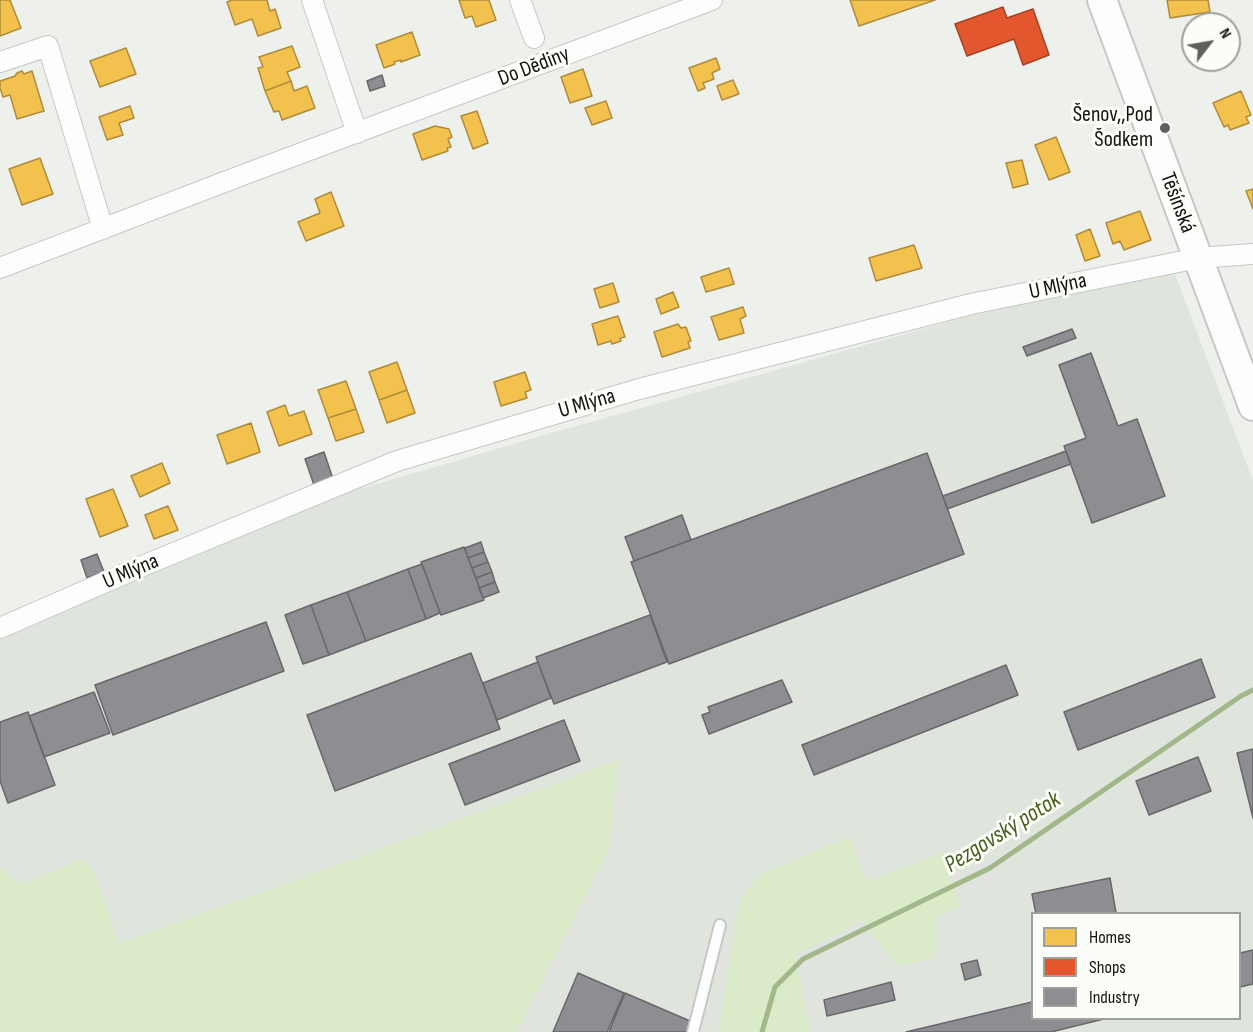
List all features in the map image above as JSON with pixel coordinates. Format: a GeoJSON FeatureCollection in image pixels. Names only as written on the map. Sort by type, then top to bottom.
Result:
{"type":"FeatureCollection","features":[{"type":"Feature","properties":{"kind":"main road","name":"Těšínská"},"geometry":{"type":"LineString","coordinates":[[1102,0],[1253,406]]}},
{"type":"Feature","properties":{"kind":"street"},"geometry":{"type":"LineString","coordinates":[[312,0],[357,133]]}},
{"type":"Feature","properties":{"kind":"street","name":"Do Dědiny"},"geometry":{"type":"LineString","coordinates":[[520,0],[534,38]]}},
{"type":"Feature","properties":{"kind":"street","name":"Do Dědiny"},"geometry":{"type":"LineString","coordinates":[[0,268],[712,0]]}},
{"type":"Feature","properties":{"kind":"street"},"geometry":{"type":"LineString","coordinates":[[0,62],[48,46],[103,229]]}},
{"type":"Feature","properties":{"kind":"street","name":"U Mlýna"},"geometry":{"type":"LineString","coordinates":[[0,628],[397,461],[639,389],[960,307],[1198,258],[1253,254]]}},
{"type":"Feature","properties":{"kind":"lane"},"geometry":{"type":"LineString","coordinates":[[693,1032],[720,925]]}},
{"type":"Feature","properties":{"kind":"shaded area"},"geometry":{"type":"Polygon","coordinates":[[[1169,258],[1253,481],[1253,1032],[809,1032],[795,955],[803,950],[862,920],[875,936],[936,957],[935,916],[866,882],[739,903],[718,1032],[516,1032],[609,848],[617,760],[322,871],[119,943],[95,874],[20,885],[0,867],[0,636],[336,496],[1169,258]]]}},
{"type":"Feature","properties":{"kind":"green space"},"geometry":{"type":"Polygon","coordinates":[[[618,760],[609,848],[516,1032],[0,1032],[0,867],[20,885],[83,859],[95,874],[119,943],[322,871],[618,760]]]}},
{"type":"Feature","properties":{"kind":"green space"},"geometry":{"type":"Polygon","coordinates":[[[849,837],[866,882],[944,852],[960,908],[935,916],[936,958],[897,966],[861,920],[795,955],[809,1032],[718,1032],[739,903],[759,875],[849,837]]]}},
{"type":"Feature","properties":{"kind":"building: Homes"},"geometry":{"type":"Polygon","coordinates":[[[0,0],[10,0],[21,28],[0,36],[0,0]]]}},
{"type":"Feature","properties":{"kind":"building: Homes"},"geometry":{"type":"Polygon","coordinates":[[[267,0],[270,11],[275,9],[281,28],[258,36],[252,19],[235,25],[227,2],[267,0]]]}},
{"type":"Feature","properties":{"kind":"building: Homes"},"geometry":{"type":"Polygon","coordinates":[[[459,0],[489,0],[496,20],[476,27],[472,16],[465,18],[459,0]]]}},
{"type":"Feature","properties":{"kind":"building: Homes"},"geometry":{"type":"Polygon","coordinates":[[[850,0],[935,0],[859,26],[850,0]]]}},
{"type":"Feature","properties":{"kind":"building: Homes"},"geometry":{"type":"Polygon","coordinates":[[[1167,0],[1208,0],[1210,12],[1181,12],[1181,16],[1170,18],[1167,0]]]}},
{"type":"Feature","properties":{"kind":"building: Homes"},"geometry":{"type":"Polygon","coordinates":[[[412,32],[420,55],[401,62],[401,60],[394,62],[395,64],[384,68],[376,45],[412,32]]]}},
{"type":"Feature","properties":{"kind":"building: Homes"},"geometry":{"type":"Polygon","coordinates":[[[292,46],[300,67],[287,72],[291,81],[265,91],[258,68],[263,67],[259,57],[292,46]]]}},
{"type":"Feature","properties":{"kind":"building: Homes"},"geometry":{"type":"Polygon","coordinates":[[[126,48],[136,74],[100,87],[90,61],[126,48]]]}},
{"type":"Feature","properties":{"kind":"building: Homes"},"geometry":{"type":"Polygon","coordinates":[[[716,58],[720,69],[712,73],[714,79],[703,83],[705,88],[698,91],[689,68],[716,58]]]}},
{"type":"Feature","properties":{"kind":"building: Homes"},"geometry":{"type":"Polygon","coordinates":[[[583,69],[592,96],[570,103],[561,77],[583,69]]]}},
{"type":"Feature","properties":{"kind":"building: Homes"},"geometry":{"type":"Polygon","coordinates":[[[22,71],[24,74],[32,71],[44,111],[17,119],[10,95],[3,97],[0,81],[22,71]]]}},
{"type":"Feature","properties":{"kind":"building: Homes"},"geometry":{"type":"Polygon","coordinates":[[[733,80],[739,94],[722,100],[717,86],[733,80]]]}},
{"type":"Feature","properties":{"kind":"building: Homes"},"geometry":{"type":"Polygon","coordinates":[[[291,81],[294,91],[307,86],[315,108],[282,120],[279,111],[274,112],[265,91],[291,81]]]}},
{"type":"Feature","properties":{"kind":"building: Homes"},"geometry":{"type":"Polygon","coordinates":[[[1241,91],[1251,115],[1246,117],[1249,123],[1230,130],[1228,125],[1224,127],[1213,103],[1241,91]]]}},
{"type":"Feature","properties":{"kind":"building: Homes"},"geometry":{"type":"Polygon","coordinates":[[[606,101],[612,118],[592,125],[585,108],[606,101]]]}},
{"type":"Feature","properties":{"kind":"building: Homes"},"geometry":{"type":"Polygon","coordinates":[[[130,106],[134,118],[119,123],[123,135],[107,140],[99,117],[130,106]]]}},
{"type":"Feature","properties":{"kind":"building: Homes"},"geometry":{"type":"Polygon","coordinates":[[[477,111],[488,143],[473,149],[461,116],[477,111]]]}},
{"type":"Feature","properties":{"kind":"building: Homes"},"geometry":{"type":"Polygon","coordinates":[[[435,126],[449,129],[452,137],[448,139],[451,147],[447,148],[448,151],[422,160],[413,134],[435,126]]]}},
{"type":"Feature","properties":{"kind":"building: Homes"},"geometry":{"type":"Polygon","coordinates":[[[1056,137],[1070,172],[1049,180],[1035,145],[1056,137]]]}},
{"type":"Feature","properties":{"kind":"building: Homes"},"geometry":{"type":"Polygon","coordinates":[[[40,158],[53,194],[22,205],[9,169],[40,158]]]}},
{"type":"Feature","properties":{"kind":"building: Homes"},"geometry":{"type":"Polygon","coordinates":[[[1022,160],[1028,184],[1013,188],[1006,163],[1022,160]]]}},
{"type":"Feature","properties":{"kind":"building: Homes"},"geometry":{"type":"Polygon","coordinates":[[[1253,189],[1253,209],[1246,191],[1253,189]]]}},
{"type":"Feature","properties":{"kind":"building: Homes"},"geometry":{"type":"Polygon","coordinates":[[[331,192],[344,226],[306,241],[298,222],[320,213],[315,199],[331,192]]]}},
{"type":"Feature","properties":{"kind":"building: Homes"},"geometry":{"type":"Polygon","coordinates":[[[1140,211],[1151,240],[1124,250],[1120,241],[1113,244],[1106,223],[1140,211]]]}},
{"type":"Feature","properties":{"kind":"building: Homes"},"geometry":{"type":"Polygon","coordinates":[[[1090,229],[1100,256],[1085,261],[1076,235],[1090,229]]]}},
{"type":"Feature","properties":{"kind":"building: Homes"},"geometry":{"type":"Polygon","coordinates":[[[914,245],[922,268],[876,281],[869,258],[914,245]]]}},
{"type":"Feature","properties":{"kind":"building: Homes"},"geometry":{"type":"Polygon","coordinates":[[[729,268],[734,284],[706,292],[701,277],[729,268]]]}},
{"type":"Feature","properties":{"kind":"building: Homes"},"geometry":{"type":"Polygon","coordinates":[[[613,283],[619,302],[600,308],[594,289],[613,283]]]}},
{"type":"Feature","properties":{"kind":"building: Homes"},"geometry":{"type":"Polygon","coordinates":[[[673,292],[679,307],[661,314],[656,299],[673,292]]]}},
{"type":"Feature","properties":{"kind":"building: Homes"},"geometry":{"type":"Polygon","coordinates":[[[743,307],[746,316],[740,319],[744,333],[719,340],[711,317],[743,307]]]}},
{"type":"Feature","properties":{"kind":"building: Homes"},"geometry":{"type":"Polygon","coordinates":[[[618,316],[625,337],[612,344],[611,341],[598,345],[592,324],[618,316]]]}},
{"type":"Feature","properties":{"kind":"building: Homes"},"geometry":{"type":"Polygon","coordinates":[[[678,324],[681,328],[686,327],[691,341],[688,342],[690,348],[662,357],[654,332],[678,324]]]}},
{"type":"Feature","properties":{"kind":"building: Homes"},"geometry":{"type":"Polygon","coordinates":[[[397,362],[407,390],[379,400],[369,372],[397,362]]]}},
{"type":"Feature","properties":{"kind":"building: Homes"},"geometry":{"type":"Polygon","coordinates":[[[525,372],[531,390],[525,392],[527,398],[501,406],[494,382],[525,372]]]}},
{"type":"Feature","properties":{"kind":"building: Homes"},"geometry":{"type":"Polygon","coordinates":[[[346,381],[356,409],[328,418],[318,390],[346,381]]]}},
{"type":"Feature","properties":{"kind":"building: Homes"},"geometry":{"type":"Polygon","coordinates":[[[407,390],[415,413],[387,423],[379,400],[407,390]]]}},
{"type":"Feature","properties":{"kind":"building: Homes"},"geometry":{"type":"Polygon","coordinates":[[[285,405],[289,416],[304,411],[312,434],[279,446],[267,412],[285,405]]]}},
{"type":"Feature","properties":{"kind":"building: Homes"},"geometry":{"type":"Polygon","coordinates":[[[356,409],[364,432],[336,441],[328,418],[356,409]]]}},
{"type":"Feature","properties":{"kind":"building: Homes"},"geometry":{"type":"Polygon","coordinates":[[[251,423],[260,452],[227,464],[217,435],[251,423]]]}},
{"type":"Feature","properties":{"kind":"building: Homes"},"geometry":{"type":"Polygon","coordinates":[[[162,463],[170,483],[140,497],[131,476],[162,463]]]}},
{"type":"Feature","properties":{"kind":"building: Homes"},"geometry":{"type":"Polygon","coordinates":[[[113,489],[128,526],[100,537],[86,499],[113,489]]]}},
{"type":"Feature","properties":{"kind":"building: Homes"},"geometry":{"type":"Polygon","coordinates":[[[168,506],[178,530],[154,539],[145,515],[168,506]]]}},
{"type":"Feature","properties":{"kind":"building: Shops"},"geometry":{"type":"Polygon","coordinates":[[[1003,7],[1007,18],[1033,9],[1049,55],[1023,65],[1014,39],[967,56],[955,24],[1003,7]]]}},
{"type":"Feature","properties":{"kind":"building: Industry"},"geometry":{"type":"Polygon","coordinates":[[[382,75],[385,86],[370,91],[367,81],[382,75]]]}},
{"type":"Feature","properties":{"kind":"building: Industry"},"geometry":{"type":"Polygon","coordinates":[[[1072,329],[1076,338],[1027,356],[1023,347],[1072,329]]]}},
{"type":"Feature","properties":{"kind":"building: Industry"},"geometry":{"type":"Polygon","coordinates":[[[1091,353],[1118,426],[1137,419],[1165,496],[1092,523],[1064,446],[1086,438],[1059,365],[1091,353]]]}},
{"type":"Feature","properties":{"kind":"building: Industry"},"geometry":{"type":"Polygon","coordinates":[[[1066,451],[1071,464],[947,509],[943,496],[1066,451]]]}},
{"type":"Feature","properties":{"kind":"building: Industry"},"geometry":{"type":"Polygon","coordinates":[[[324,452],[333,479],[314,485],[305,459],[324,452]]]}},
{"type":"Feature","properties":{"kind":"building: Industry"},"geometry":{"type":"Polygon","coordinates":[[[927,453],[964,554],[669,664],[631,562],[927,453]]]}},
{"type":"Feature","properties":{"kind":"building: Industry"},"geometry":{"type":"Polygon","coordinates":[[[682,515],[691,540],[634,561],[625,537],[682,515]]]}},
{"type":"Feature","properties":{"kind":"building: Industry"},"geometry":{"type":"Polygon","coordinates":[[[481,542],[484,552],[468,558],[465,548],[481,542]]]}},
{"type":"Feature","properties":{"kind":"building: Industry"},"geometry":{"type":"Polygon","coordinates":[[[464,547],[484,600],[441,615],[421,562],[464,547]]]}},
{"type":"Feature","properties":{"kind":"building: Industry"},"geometry":{"type":"Polygon","coordinates":[[[484,552],[488,562],[472,568],[468,558],[484,552]]]}},
{"type":"Feature","properties":{"kind":"building: Industry"},"geometry":{"type":"Polygon","coordinates":[[[97,554],[104,572],[87,578],[81,560],[97,554]]]}},
{"type":"Feature","properties":{"kind":"building: Industry"},"geometry":{"type":"Polygon","coordinates":[[[488,562],[492,572],[476,578],[472,568],[488,562]]]}},
{"type":"Feature","properties":{"kind":"building: Industry"},"geometry":{"type":"Polygon","coordinates":[[[422,564],[440,613],[426,619],[408,569],[422,564]]]}},
{"type":"Feature","properties":{"kind":"building: Industry"},"geometry":{"type":"Polygon","coordinates":[[[408,569],[426,619],[366,641],[347,592],[408,569]]]}},
{"type":"Feature","properties":{"kind":"building: Industry"},"geometry":{"type":"Polygon","coordinates":[[[492,572],[495,582],[479,588],[476,578],[492,572]]]}},
{"type":"Feature","properties":{"kind":"building: Industry"},"geometry":{"type":"Polygon","coordinates":[[[495,582],[499,592],[483,598],[479,588],[495,582]]]}},
{"type":"Feature","properties":{"kind":"building: Industry"},"geometry":{"type":"Polygon","coordinates":[[[347,592],[366,641],[329,655],[311,605],[347,592]]]}},
{"type":"Feature","properties":{"kind":"building: Industry"},"geometry":{"type":"Polygon","coordinates":[[[311,605],[329,655],[303,664],[285,615],[311,605]]]}},
{"type":"Feature","properties":{"kind":"building: Industry"},"geometry":{"type":"Polygon","coordinates":[[[650,615],[667,662],[554,704],[536,657],[650,615]]]}},
{"type":"Feature","properties":{"kind":"building: Industry"},"geometry":{"type":"Polygon","coordinates":[[[266,622],[284,671],[113,735],[95,685],[266,622]]]}},
{"type":"Feature","properties":{"kind":"building: Industry"},"geometry":{"type":"Polygon","coordinates":[[[471,653],[500,729],[335,791],[307,715],[471,653]]]}},
{"type":"Feature","properties":{"kind":"building: Industry"},"geometry":{"type":"Polygon","coordinates":[[[1201,659],[1215,697],[1078,750],[1064,712],[1201,659]]]}},
{"type":"Feature","properties":{"kind":"building: Industry"},"geometry":{"type":"Polygon","coordinates":[[[538,662],[551,698],[497,720],[483,683],[538,662]]]}},
{"type":"Feature","properties":{"kind":"building: Industry"},"geometry":{"type":"Polygon","coordinates":[[[1006,665],[1018,695],[814,775],[802,745],[1006,665]]]}},
{"type":"Feature","properties":{"kind":"building: Industry"},"geometry":{"type":"Polygon","coordinates":[[[782,680],[792,702],[709,734],[702,715],[710,712],[708,707],[782,680]]]}},
{"type":"Feature","properties":{"kind":"building: Industry"},"geometry":{"type":"Polygon","coordinates":[[[94,692],[110,733],[44,757],[29,716],[94,692]]]}},
{"type":"Feature","properties":{"kind":"building: Industry"},"geometry":{"type":"Polygon","coordinates":[[[28,712],[55,785],[8,803],[0,781],[0,722],[28,712]]]}},
{"type":"Feature","properties":{"kind":"building: Industry"},"geometry":{"type":"Polygon","coordinates":[[[564,720],[580,761],[465,805],[449,764],[564,720]]]}},
{"type":"Feature","properties":{"kind":"building: Industry"},"geometry":{"type":"Polygon","coordinates":[[[1253,749],[1253,818],[1237,753],[1253,749]]]}},
{"type":"Feature","properties":{"kind":"building: Industry"},"geometry":{"type":"Polygon","coordinates":[[[1198,757],[1211,791],[1149,815],[1136,781],[1198,757]]]}},
{"type":"Feature","properties":{"kind":"building: Industry"},"geometry":{"type":"Polygon","coordinates":[[[1110,878],[1116,912],[1036,912],[1032,894],[1110,878]]]}},
{"type":"Feature","properties":{"kind":"building: Industry"},"geometry":{"type":"Polygon","coordinates":[[[1253,950],[1253,984],[1241,987],[1241,953],[1253,950]]]}},
{"type":"Feature","properties":{"kind":"building: Industry"},"geometry":{"type":"Polygon","coordinates":[[[977,960],[981,975],[965,980],[961,964],[977,960]]]}},
{"type":"Feature","properties":{"kind":"building: Industry"},"geometry":{"type":"Polygon","coordinates":[[[578,973],[624,993],[607,1032],[553,1032],[578,973]]]}},
{"type":"Feature","properties":{"kind":"building: Industry"},"geometry":{"type":"Polygon","coordinates":[[[891,982],[895,1000],[827,1016],[824,1000],[891,982]]]}},
{"type":"Feature","properties":{"kind":"building: Industry"},"geometry":{"type":"Polygon","coordinates":[[[625,993],[690,1021],[686,1032],[609,1032],[625,993]]]}},
{"type":"Feature","properties":{"kind":"building: Industry"},"geometry":{"type":"Polygon","coordinates":[[[1031,1002],[1031,1020],[1100,1020],[1051,1032],[906,1032],[1031,1002]]]}},
{"type":"Feature","properties":{"kind":"waterway","name":"Pezgovský potok"},"geometry":{"type":"LineString","coordinates":[[762,1032],[775,987],[803,959],[990,868],[1253,690]]}},
{"type":"Feature","properties":{"kind":"place","name":"Šenov,,Pod Šodkem"},"geometry":{"type":"Point","coordinates":[1165,128]}}]}
